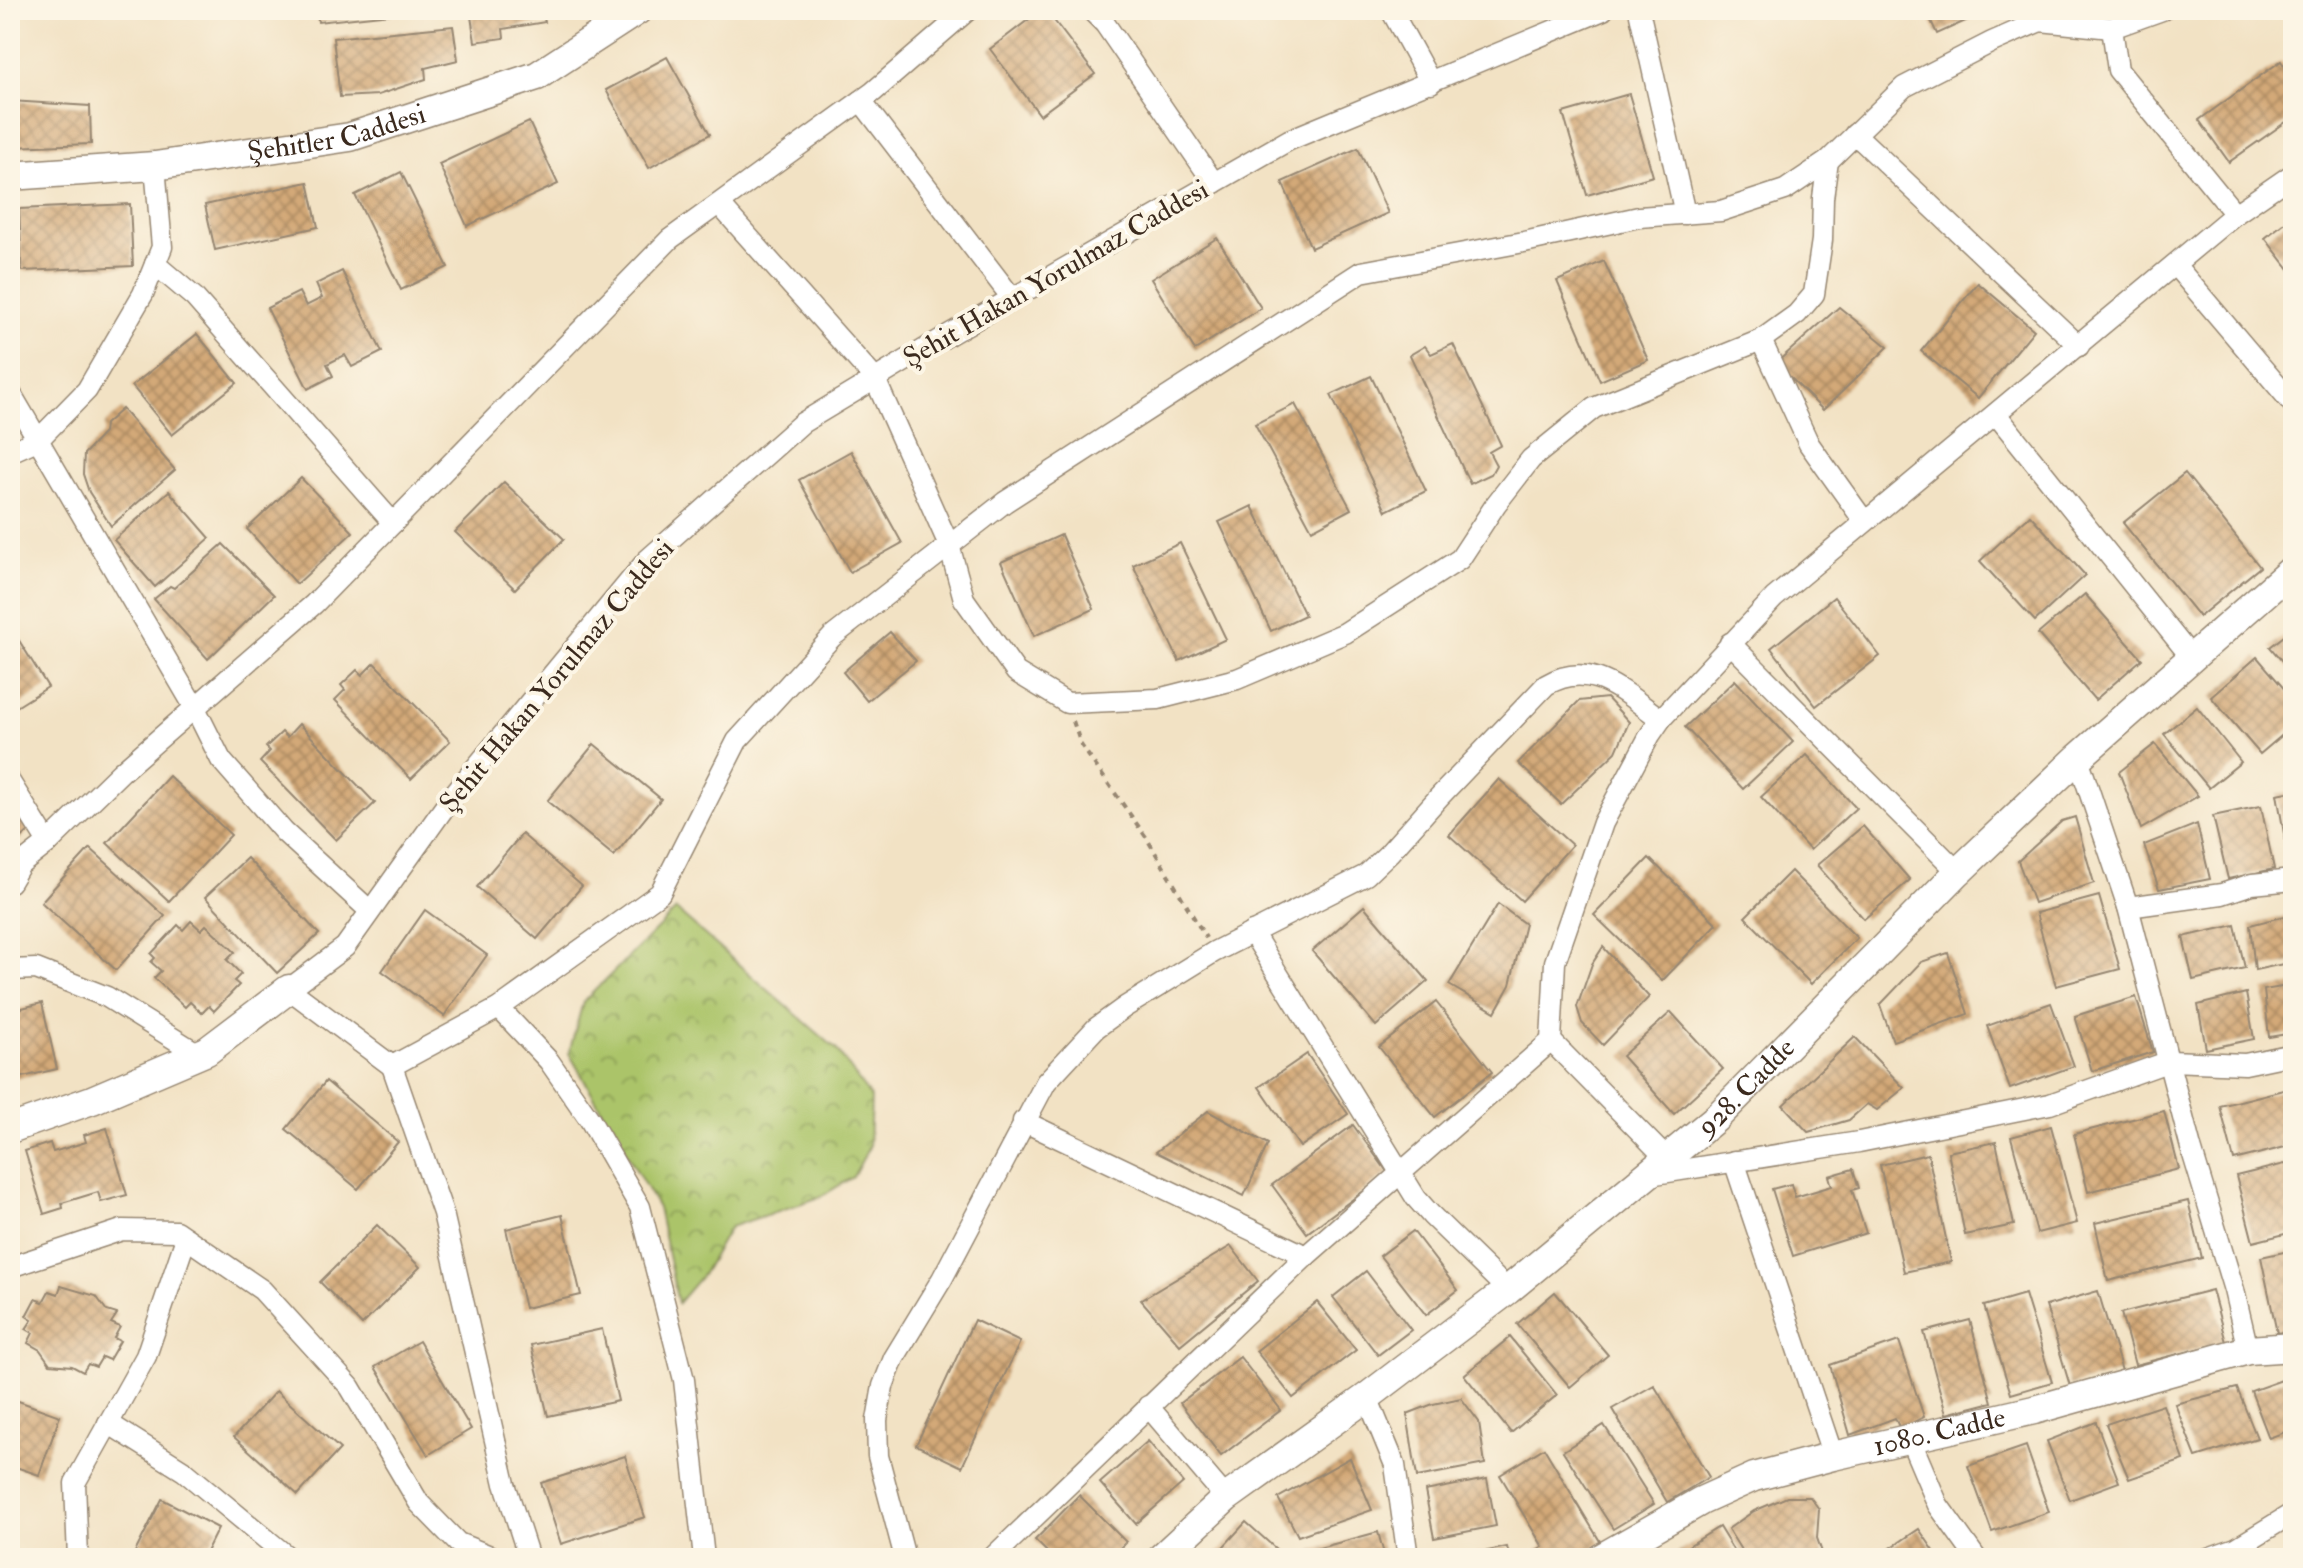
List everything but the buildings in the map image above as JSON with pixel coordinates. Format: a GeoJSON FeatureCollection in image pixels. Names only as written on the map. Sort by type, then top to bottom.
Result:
{"type":"FeatureCollection","features":[{"type":"Feature","properties":{"kind":"street","name":"Şehitler Caddesi"},"geometry":{"type":"LineString","coordinates":[[10,176],[155,166],[350,137],[537,76],[638,10]]}},
{"type":"Feature","properties":{"kind":"street"},"geometry":{"type":"LineString","coordinates":[[10,882],[20,865],[48,843],[121,772],[314,604],[670,239],[861,101],[968,10]]}},
{"type":"Feature","properties":{"kind":"street"},"geometry":{"type":"LineString","coordinates":[[1091,10],[1105,24],[1214,183]]}},
{"type":"Feature","properties":{"kind":"street"},"geometry":{"type":"LineString","coordinates":[[1391,10],[1431,83]]}},
{"type":"Feature","properties":{"kind":"street","name":"Şehit Hakan Yorulmaz Caddesi"},"geometry":{"type":"LineString","coordinates":[[10,1129],[92,1100],[200,1055],[345,947],[454,794],[647,560],[802,423],[1012,298],[1289,140],[1603,10]]}},
{"type":"Feature","properties":{"kind":"street"},"geometry":{"type":"LineString","coordinates":[[1639,10],[1685,214]]}},
{"type":"Feature","properties":{"kind":"street"},"geometry":{"type":"LineString","coordinates":[[392,1066],[499,1008],[660,893],[737,741],[832,637],[1005,502],[1361,272],[1639,217],[1721,211],[1785,190],[1828,161],[1904,87],[2040,21],[2112,28],[2162,10]]}},
{"type":"Feature","properties":{"kind":"street"},"geometry":{"type":"LineString","coordinates":[[2112,28],[2118,70],[2235,214]]}},
{"type":"Feature","properties":{"kind":"street"},"geometry":{"type":"LineString","coordinates":[[861,101],[1012,298]]}},
{"type":"Feature","properties":{"kind":"street"},"geometry":{"type":"LineString","coordinates":[[1855,134],[2079,346]]}},
{"type":"Feature","properties":{"kind":"street"},"geometry":{"type":"LineString","coordinates":[[719,204],[875,379],[949,545],[964,599],[1016,672],[1067,703],[1158,699],[1224,683],[1345,633],[1460,559],[1496,504],[1531,459],[1594,408],[1761,340],[1797,314],[1814,294],[1828,161]]}},
{"type":"Feature","properties":{"kind":"street"},"geometry":{"type":"LineString","coordinates":[[10,452],[39,439],[87,390],[143,294],[162,247],[155,166]]}},
{"type":"Feature","properties":{"kind":"street"},"geometry":{"type":"LineString","coordinates":[[2293,174],[2235,214],[1774,598],[1661,719],[1603,823],[1555,962],[1551,1041],[1658,1167],[1734,1161],[1859,1142],[2050,1104],[2170,1061],[2245,1064],[2293,1054]]}},
{"type":"Feature","properties":{"kind":"street"},"geometry":{"type":"LineString","coordinates":[[155,264],[194,297],[393,523]]}},
{"type":"Feature","properties":{"kind":"street"},"geometry":{"type":"LineString","coordinates":[[2175,265],[2293,404]]}},
{"type":"Feature","properties":{"kind":"street"},"geometry":{"type":"LineString","coordinates":[[1761,340],[1809,444],[1864,521]]}},
{"type":"Feature","properties":{"kind":"street"},"geometry":{"type":"LineString","coordinates":[[10,392],[195,708],[221,760],[284,832],[370,911]]}},
{"type":"Feature","properties":{"kind":"street"},"geometry":{"type":"LineString","coordinates":[[1996,414],[2191,657]]}},
{"type":"Feature","properties":{"kind":"street","name":"928. Cadde"},"geometry":{"type":"LineString","coordinates":[[1161,1558],[1226,1498],[1367,1397],[1508,1290],[1716,1118],[1958,872],[2078,758],[2293,569]]}},
{"type":"Feature","properties":{"kind":"street"},"geometry":{"type":"LineString","coordinates":[[1730,643],[1958,872]]}},
{"type":"Feature","properties":{"kind":"street"},"geometry":{"type":"LineString","coordinates":[[905,1558],[878,1456],[877,1420],[883,1386],[894,1358],[949,1265],[1046,1082],[1096,1028],[1214,952],[1366,875],[1546,685],[1561,676],[1578,673],[1594,676],[1661,719]]}},
{"type":"Feature","properties":{"kind":"street"},"geometry":{"type":"LineString","coordinates":[[2078,758],[2128,907],[2248,1350]]}},
{"type":"Feature","properties":{"kind":"street"},"geometry":{"type":"LineString","coordinates":[[10,782],[48,843]]}},
{"type":"Feature","properties":{"kind":"street"},"geometry":{"type":"LineString","coordinates":[[2128,907],[2222,894],[2252,884],[2293,880]]}},
{"type":"Feature","properties":{"kind":"street"},"geometry":{"type":"LineString","coordinates":[[1252,932],[1416,1198],[1508,1290]]}},
{"type":"Feature","properties":{"kind":"street"},"geometry":{"type":"LineString","coordinates":[[10,970],[36,969],[107,997],[200,1055]]}},
{"type":"Feature","properties":{"kind":"street"},"geometry":{"type":"LineString","coordinates":[[289,989],[392,1066],[443,1213],[505,1484],[529,1558]]}},
{"type":"Feature","properties":{"kind":"street"},"geometry":{"type":"LineString","coordinates":[[499,1008],[549,1061],[590,1120],[640,1207],[684,1380],[704,1558]]}},
{"type":"Feature","properties":{"kind":"street"},"geometry":{"type":"LineString","coordinates":[[992,1558],[1306,1256],[1551,1041]]}},
{"type":"Feature","properties":{"kind":"street"},"geometry":{"type":"LineString","coordinates":[[1023,1121],[1306,1256]]}},
{"type":"Feature","properties":{"kind":"street"},"geometry":{"type":"LineString","coordinates":[[1734,1161],[1833,1456]]}},
{"type":"Feature","properties":{"kind":"street"},"geometry":{"type":"LineString","coordinates":[[10,1267],[122,1230],[176,1231],[262,1290],[350,1387],[419,1503],[458,1543],[481,1556]]}},
{"type":"Feature","properties":{"kind":"street"},"geometry":{"type":"LineString","coordinates":[[78,1558],[75,1483],[146,1356],[186,1238]]}},
{"type":"Feature","properties":{"kind":"street","name":"1080. Cadde"},"geometry":{"type":"LineString","coordinates":[[1601,1558],[1701,1501],[1754,1477],[2090,1395],[2248,1350],[2293,1347]]}},
{"type":"Feature","properties":{"kind":"street"},"geometry":{"type":"LineString","coordinates":[[1367,1397],[1395,1465],[1408,1558]]}},
{"type":"Feature","properties":{"kind":"street"},"geometry":{"type":"LineString","coordinates":[[1148,1406],[1226,1498]]}},
{"type":"Feature","properties":{"kind":"street"},"geometry":{"type":"LineString","coordinates":[[108,1423],[184,1471],[289,1558]]}},
{"type":"Feature","properties":{"kind":"street"},"geometry":{"type":"LineString","coordinates":[[1910,1439],[1938,1505],[1976,1558]]}},
{"type":"Feature","properties":{"kind":"street"},"geometry":{"type":"LineString","coordinates":[[2208,1558],[2236,1548],[2293,1513]]}},
{"type":"Feature","properties":{"kind":"path"},"geometry":{"type":"LineString","coordinates":[[1067,703],[1081,745],[1146,837],[1214,952]]}},
{"type":"Feature","properties":{"kind":"green space"},"geometry":{"type":"Polygon","coordinates":[[[676,910],[836,1049],[871,1098],[869,1147],[853,1177],[820,1197],[730,1227],[702,1275],[678,1303],[658,1208],[569,1053],[583,1002],[676,910]]]}}]}
